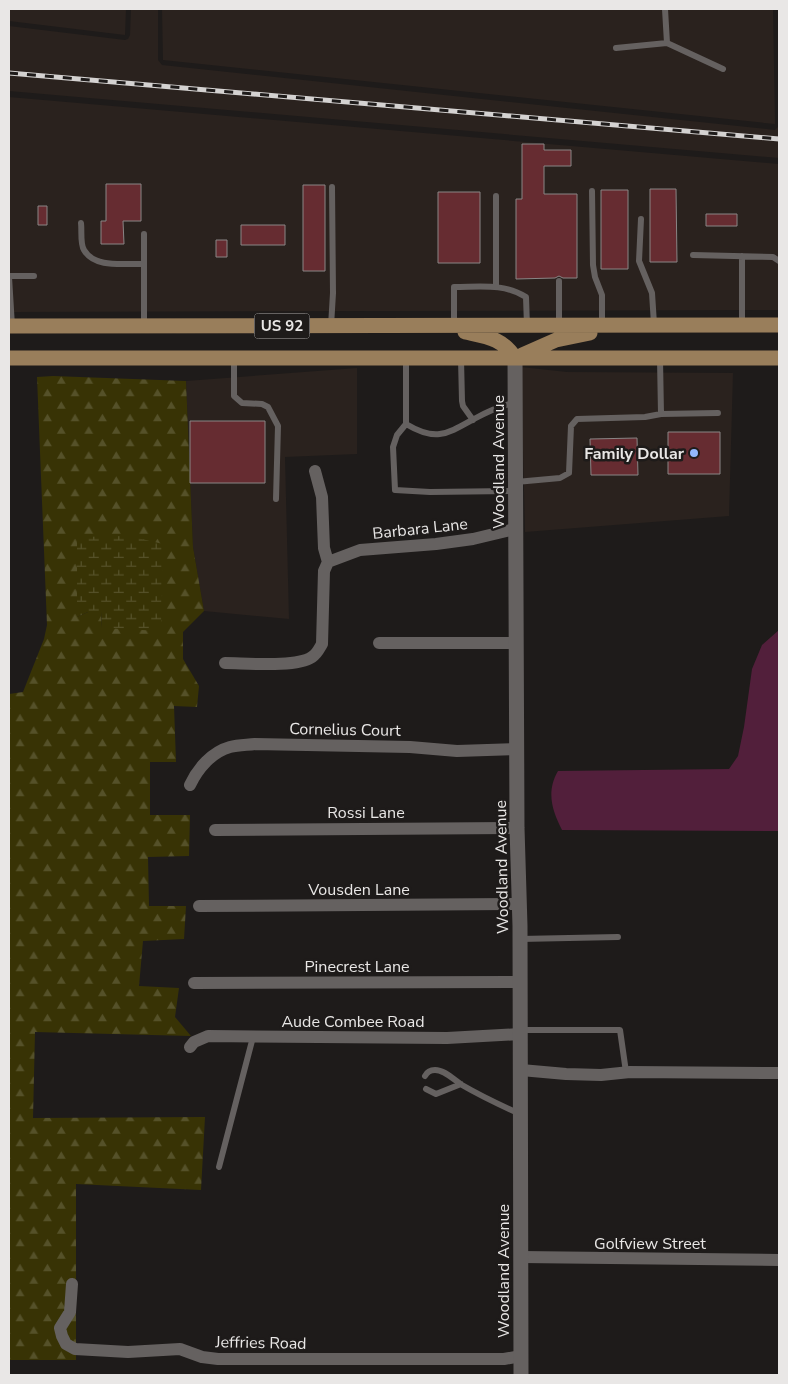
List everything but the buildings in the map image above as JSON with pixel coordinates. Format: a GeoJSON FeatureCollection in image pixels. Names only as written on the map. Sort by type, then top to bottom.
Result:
{"type":"FeatureCollection","features":[{"type":"Feature","properties":{"kind":"main road"},"geometry":{"type":"LineString","coordinates":[[428,325],[498,340],[506,345],[515,358],[556,340],[634,326]]}},
{"type":"Feature","properties":{"kind":"main road","name":"US 92"},"geometry":{"type":"LineString","coordinates":[[10,326],[779,325]]}},
{"type":"Feature","properties":{"kind":"main road"},"geometry":{"type":"LineString","coordinates":[[749,358],[779,348]]}},
{"type":"Feature","properties":{"kind":"main road","name":"US 92"},"geometry":{"type":"LineString","coordinates":[[13,357],[779,358]]}},
{"type":"Feature","properties":{"kind":"street","name":"Woodland Avenue"},"geometry":{"type":"LineString","coordinates":[[515,358],[518,904],[521,1070],[521,1375]]}},
{"type":"Feature","properties":{"kind":"street"},"geometry":{"type":"LineString","coordinates":[[225,663],[276,664],[296,662],[311,658],[322,644],[324,571],[328,562],[324,548],[322,497],[315,471]]}},
{"type":"Feature","properties":{"kind":"street","name":"Barbara Lane"},"geometry":{"type":"LineString","coordinates":[[328,562],[360,550],[473,539],[515,529]]}},
{"type":"Feature","properties":{"kind":"street"},"geometry":{"type":"LineString","coordinates":[[379,643],[516,642]]}},
{"type":"Feature","properties":{"kind":"street","name":"Cornelius Court"},"geometry":{"type":"LineString","coordinates":[[190,785],[195,775],[209,759],[229,747],[255,744],[410,746],[457,751],[517,748]]}},
{"type":"Feature","properties":{"kind":"street","name":"Rossi Lane"},"geometry":{"type":"LineString","coordinates":[[215,830],[518,828]]}},
{"type":"Feature","properties":{"kind":"street","name":"Vousden Lane"},"geometry":{"type":"LineString","coordinates":[[200,906],[518,904]]}},
{"type":"Feature","properties":{"kind":"street","name":"Pinecrest Lane"},"geometry":{"type":"LineString","coordinates":[[194,983],[520,982]]}},
{"type":"Feature","properties":{"kind":"street","name":"Aude Combee Road"},"geometry":{"type":"LineString","coordinates":[[190,1047],[194,1042],[208,1036],[447,1038],[520,1032]]}},
{"type":"Feature","properties":{"kind":"street"},"geometry":{"type":"LineString","coordinates":[[521,1070],[602,1075],[626,1072],[779,1073]]}},
{"type":"Feature","properties":{"kind":"street","name":"Golfview Street"},"geometry":{"type":"LineString","coordinates":[[521,1257],[779,1260]]}},
{"type":"Feature","properties":{"kind":"street","name":"Jeffries Road"},"geometry":{"type":"LineString","coordinates":[[72,1284],[70,1312],[60,1328],[66,1344],[74,1348],[128,1352],[180,1349],[202,1357],[218,1359],[504,1359],[521,1356]]}},
{"type":"Feature","properties":{"kind":"lane"},"geometry":{"type":"LineString","coordinates":[[665,9],[667,44]]}},
{"type":"Feature","properties":{"kind":"lane"},"geometry":{"type":"LineString","coordinates":[[616,48],[667,44],[723,70]]}},
{"type":"Feature","properties":{"kind":"lane"},"geometry":{"type":"LineString","coordinates":[[331,326],[333,293],[332,187]]}},
{"type":"Feature","properties":{"kind":"lane"},"geometry":{"type":"LineString","coordinates":[[592,191],[593,265],[595,277],[602,295],[602,326]]}},
{"type":"Feature","properties":{"kind":"lane"},"geometry":{"type":"LineString","coordinates":[[496,196],[496,286]]}},
{"type":"Feature","properties":{"kind":"lane"},"geometry":{"type":"LineString","coordinates":[[641,219],[640,261],[652,293],[654,326]]}},
{"type":"Feature","properties":{"kind":"lane"},"geometry":{"type":"LineString","coordinates":[[81,223],[83,249],[90,257],[98,262],[144,264]]}},
{"type":"Feature","properties":{"kind":"lane"},"geometry":{"type":"LineString","coordinates":[[144,234],[144,326]]}},
{"type":"Feature","properties":{"kind":"lane"},"geometry":{"type":"LineString","coordinates":[[693,255],[773,257],[779,261]]}},
{"type":"Feature","properties":{"kind":"lane"},"geometry":{"type":"LineString","coordinates":[[742,256],[742,325]]}},
{"type":"Feature","properties":{"kind":"lane"},"geometry":{"type":"LineString","coordinates":[[10,326],[9,277],[34,276]]}},
{"type":"Feature","properties":{"kind":"lane"},"geometry":{"type":"LineString","coordinates":[[558,326],[559,281]]}},
{"type":"Feature","properties":{"kind":"lane"},"geometry":{"type":"LineString","coordinates":[[454,326],[454,287],[496,286],[516,291],[526,297],[527,326]]}},
{"type":"Feature","properties":{"kind":"lane"},"geometry":{"type":"LineString","coordinates":[[234,358],[234,396],[242,403],[262,404],[268,407],[278,426],[276,499]]}},
{"type":"Feature","properties":{"kind":"lane"},"geometry":{"type":"LineString","coordinates":[[406,358],[406,424],[397,435],[393,447],[395,490],[430,492],[515,486],[560,478],[569,473],[571,426],[577,419],[718,413]]}},
{"type":"Feature","properties":{"kind":"lane"},"geometry":{"type":"LineString","coordinates":[[461,358],[462,401],[463,406],[473,420]]}},
{"type":"Feature","properties":{"kind":"lane"},"geometry":{"type":"LineString","coordinates":[[660,358],[661,414]]}},
{"type":"Feature","properties":{"kind":"lane"},"geometry":{"type":"LineString","coordinates":[[406,424],[416,430],[438,435],[450,433],[490,410],[515,402]]}},
{"type":"Feature","properties":{"kind":"lane"},"geometry":{"type":"LineString","coordinates":[[520,940],[618,937]]}},
{"type":"Feature","properties":{"kind":"lane"},"geometry":{"type":"LineString","coordinates":[[520,1032],[620,1030],[626,1072]]}},
{"type":"Feature","properties":{"kind":"lane"},"geometry":{"type":"LineString","coordinates":[[220,1167],[253,1037]]}},
{"type":"Feature","properties":{"kind":"lane"},"geometry":{"type":"LineString","coordinates":[[425,1076],[427,1072],[433,1069],[438,1070],[521,1115]]}},
{"type":"Feature","properties":{"kind":"lane"},"geometry":{"type":"LineString","coordinates":[[426,1089],[436,1094],[461,1084]]}},
{"type":"Feature","properties":{"kind":"shaded area"},"geometry":{"type":"Polygon","coordinates":[[[9,9],[126,9],[125,35],[9,21],[9,9]]]}},
{"type":"Feature","properties":{"kind":"shaded area"},"geometry":{"type":"Polygon","coordinates":[[[131,9],[158,9],[158,60],[162,65],[775,130],[779,126],[779,158],[9,91],[9,26],[125,40],[130,35],[131,9]]]}},
{"type":"Feature","properties":{"kind":"shaded area"},"geometry":{"type":"Polygon","coordinates":[[[162,9],[773,9],[775,124],[163,60],[162,9]]]}},
{"type":"Feature","properties":{"kind":"shaded area"},"geometry":{"type":"Polygon","coordinates":[[[9,97],[779,164],[779,310],[9,312],[9,97]]]}},
{"type":"Feature","properties":{"kind":"shaded area"},"geometry":{"type":"Polygon","coordinates":[[[521,367],[567,372],[733,373],[729,516],[525,532],[521,367]]]}},
{"type":"Feature","properties":{"kind":"shaded area"},"geometry":{"type":"Polygon","coordinates":[[[357,368],[357,454],[285,457],[289,619],[204,611],[193,547],[186,381],[357,368]]]}},
{"type":"Feature","properties":{"kind":"shaded area"},"geometry":{"type":"Polygon","coordinates":[[[779,630],[779,831],[562,830],[555,815],[551,794],[558,771],[729,769],[738,756],[752,669],[762,645],[779,630]]]}},
{"type":"Feature","properties":{"kind":"green space"},"geometry":{"type":"Polygon","coordinates":[[[37,377],[186,381],[193,547],[204,611],[183,632],[183,659],[199,686],[197,707],[174,706],[176,762],[150,762],[150,815],[190,815],[189,856],[148,857],[149,906],[186,906],[184,939],[143,941],[139,986],[179,988],[175,1017],[191,1036],[35,1032],[33,1118],[205,1117],[201,1190],[76,1184],[76,1360],[9,1360],[9,694],[23,692],[44,639],[47,625],[37,377]],[[163,544],[77,617],[88,612],[101,612],[102,628],[163,544]]]}},
{"type":"Feature","properties":{"kind":"green space"},"geometry":{"type":"Polygon","coordinates":[[[129,536],[163,544],[161,631],[102,628],[101,612],[88,612],[77,617],[77,537],[129,536]]]}},
{"type":"Feature","properties":{"kind":"railway"},"geometry":{"type":"LineString","coordinates":[[9,73],[779,139]]}},
{"type":"Feature","properties":{"kind":"place","name":"Family Dollar"},"geometry":{"type":"Point","coordinates":[694,453]}}]}
